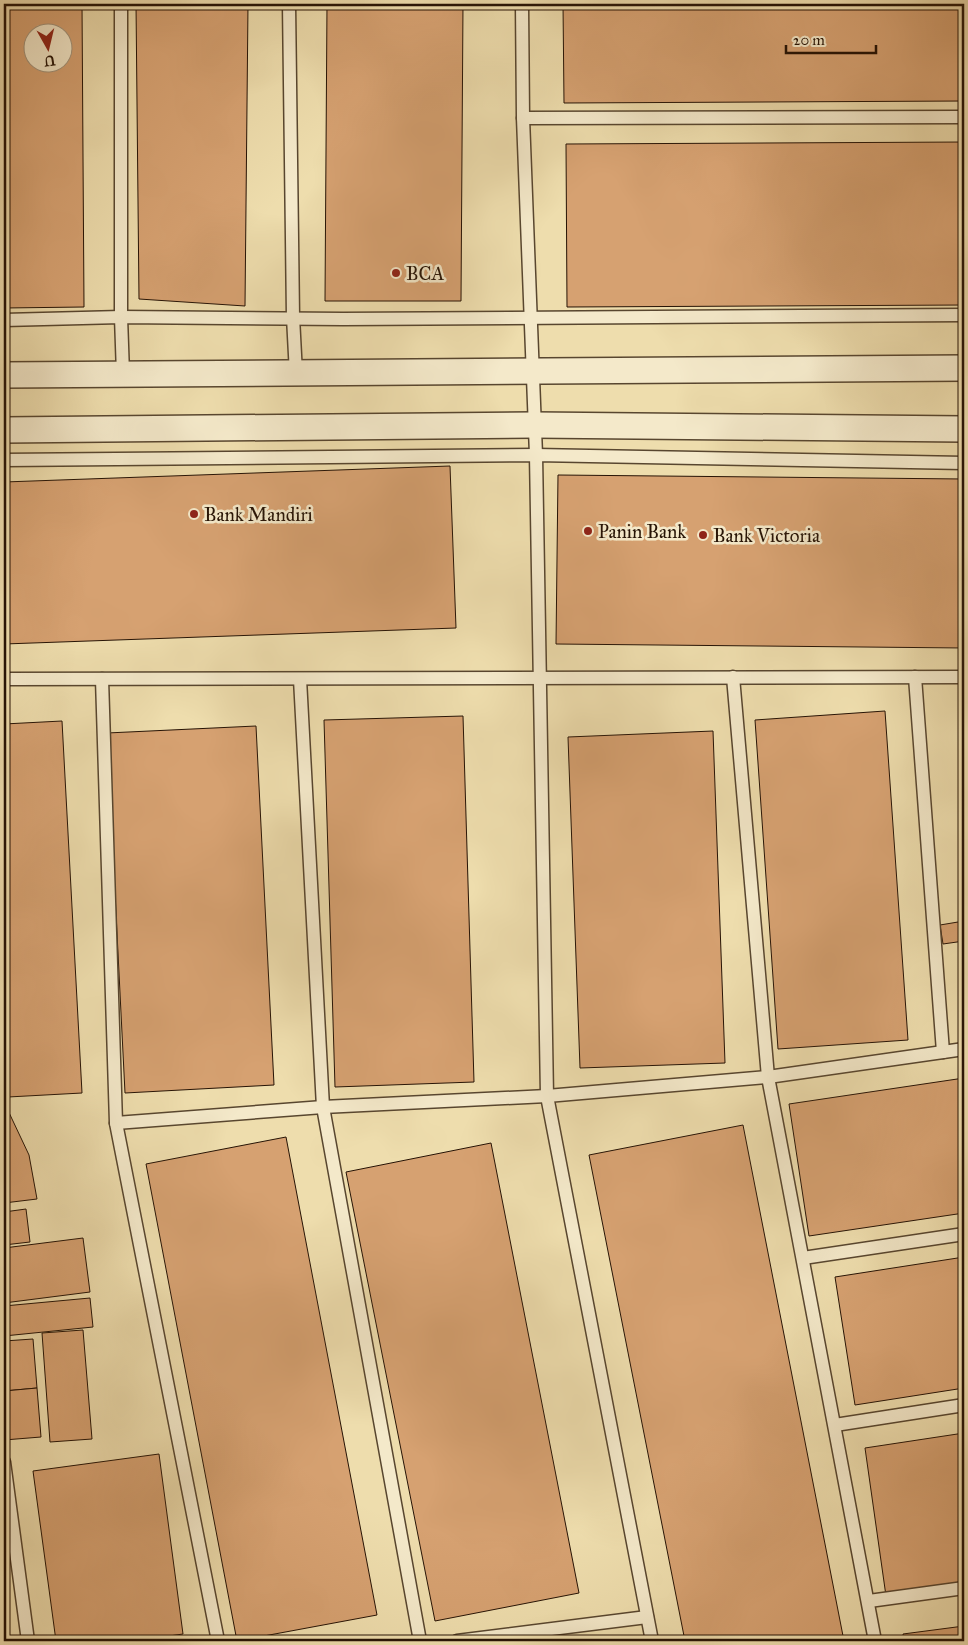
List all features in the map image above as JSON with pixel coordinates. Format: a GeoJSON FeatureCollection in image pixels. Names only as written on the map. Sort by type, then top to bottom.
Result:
{"type":"FeatureCollection","features":[{"type":"Feature","properties":{"kind":"street"},"geometry":{"type":"LineString","coordinates":[[4,375],[964,368]]}},
{"type":"Feature","properties":{"kind":"street"},"geometry":{"type":"LineString","coordinates":[[4,430],[534,425],[964,429]]}},
{"type":"Feature","properties":{"kind":"lane"},"geometry":{"type":"LineString","coordinates":[[121,4],[121,317],[123,374]]}},
{"type":"Feature","properties":{"kind":"lane"},"geometry":{"type":"LineString","coordinates":[[289,4],[293,317],[296,374]]}},
{"type":"Feature","properties":{"kind":"lane"},"geometry":{"type":"LineString","coordinates":[[522,4],[523,118],[536,455],[538,678],[547,1096],[652,1641]]}},
{"type":"Feature","properties":{"kind":"lane"},"geometry":{"type":"LineString","coordinates":[[523,118],[964,117]]}},
{"type":"Feature","properties":{"kind":"lane"},"geometry":{"type":"LineString","coordinates":[[4,320],[121,317],[532,319],[964,315]]}},
{"type":"Feature","properties":{"kind":"lane"},"geometry":{"type":"LineString","coordinates":[[4,460],[536,455],[964,463]]}},
{"type":"Feature","properties":{"kind":"lane"},"geometry":{"type":"LineString","coordinates":[[733,677],[768,1077],[875,1641]]}},
{"type":"Feature","properties":{"kind":"lane"},"geometry":{"type":"LineString","coordinates":[[915,677],[943,1052]]}},
{"type":"Feature","properties":{"kind":"lane"},"geometry":{"type":"LineString","coordinates":[[9,679],[964,677]]}},
{"type":"Feature","properties":{"kind":"lane"},"geometry":{"type":"LineString","coordinates":[[102,679],[116,1123],[218,1641]]}},
{"type":"Feature","properties":{"kind":"lane"},"geometry":{"type":"LineString","coordinates":[[300,679],[323,1107],[420,1641]]}},
{"type":"Feature","properties":{"kind":"lane"},"geometry":{"type":"LineString","coordinates":[[116,1123],[323,1107],[547,1096],[768,1077],[964,1049]]}},
{"type":"Feature","properties":{"kind":"lane"},"geometry":{"type":"LineString","coordinates":[[803,1258],[964,1234]]}},
{"type":"Feature","properties":{"kind":"lane"},"geometry":{"type":"LineString","coordinates":[[835,1425],[964,1405]]}},
{"type":"Feature","properties":{"kind":"lane"},"geometry":{"type":"LineString","coordinates":[[4,1462],[28,1641]]}},
{"type":"Feature","properties":{"kind":"lane"},"geometry":{"type":"LineString","coordinates":[[868,1601],[964,1588]]}},
{"type":"Feature","properties":{"kind":"lane"},"geometry":{"type":"LineString","coordinates":[[457,1641],[647,1617]]}},
{"type":"Feature","properties":{"kind":"building"},"geometry":{"type":"Polygon","coordinates":[[[4,4],[82,4],[84,307],[4,308],[4,4]]]}},
{"type":"Feature","properties":{"kind":"building"},"geometry":{"type":"Polygon","coordinates":[[[136,4],[248,4],[245,306],[139,299],[136,4]]]}},
{"type":"Feature","properties":{"kind":"building"},"geometry":{"type":"Polygon","coordinates":[[[327,4],[463,4],[461,301],[325,301],[327,4]]]}},
{"type":"Feature","properties":{"kind":"building"},"geometry":{"type":"Polygon","coordinates":[[[563,4],[964,4],[964,101],[564,103],[563,4]]]}},
{"type":"Feature","properties":{"kind":"building"},"geometry":{"type":"Polygon","coordinates":[[[964,142],[964,305],[567,307],[566,144],[964,142]]]}},
{"type":"Feature","properties":{"kind":"building"},"geometry":{"type":"Polygon","coordinates":[[[450,466],[456,628],[4,644],[4,482],[450,466]]]}},
{"type":"Feature","properties":{"kind":"building"},"geometry":{"type":"Polygon","coordinates":[[[558,475],[964,479],[964,648],[556,644],[558,475]]]}},
{"type":"Feature","properties":{"kind":"building"},"geometry":{"type":"Polygon","coordinates":[[[885,711],[908,1040],[778,1049],[755,720],[885,711]]]}},
{"type":"Feature","properties":{"kind":"building"},"geometry":{"type":"Polygon","coordinates":[[[463,716],[474,1082],[335,1087],[324,720],[463,716]]]}},
{"type":"Feature","properties":{"kind":"building"},"geometry":{"type":"Polygon","coordinates":[[[62,721],[82,1093],[8,1097],[4,1021],[4,724],[62,721]]]}},
{"type":"Feature","properties":{"kind":"building"},"geometry":{"type":"Polygon","coordinates":[[[256,726],[274,1085],[125,1093],[107,733],[256,726]]]}},
{"type":"Feature","properties":{"kind":"building"},"geometry":{"type":"Polygon","coordinates":[[[713,731],[725,1063],[580,1068],[568,737],[713,731]]]}},
{"type":"Feature","properties":{"kind":"building"},"geometry":{"type":"Polygon","coordinates":[[[964,921],[964,941],[943,944],[940,925],[964,921]]]}},
{"type":"Feature","properties":{"kind":"building"},"geometry":{"type":"Polygon","coordinates":[[[964,1078],[964,1213],[809,1236],[789,1104],[964,1078]]]}},
{"type":"Feature","properties":{"kind":"building"},"geometry":{"type":"Polygon","coordinates":[[[4,1102],[29,1155],[37,1199],[4,1203],[4,1102]]]}},
{"type":"Feature","properties":{"kind":"building"},"geometry":{"type":"Polygon","coordinates":[[[743,1125],[844,1641],[685,1641],[589,1155],[743,1125]]]}},
{"type":"Feature","properties":{"kind":"building"},"geometry":{"type":"Polygon","coordinates":[[[286,1137],[377,1615],[237,1641],[146,1164],[286,1137]]]}},
{"type":"Feature","properties":{"kind":"building"},"geometry":{"type":"Polygon","coordinates":[[[491,1143],[579,1593],[435,1621],[346,1172],[491,1143]]]}},
{"type":"Feature","properties":{"kind":"building"},"geometry":{"type":"Polygon","coordinates":[[[26,1209],[30,1242],[4,1245],[4,1212],[26,1209]]]}},
{"type":"Feature","properties":{"kind":"building"},"geometry":{"type":"Polygon","coordinates":[[[83,1238],[90,1292],[4,1303],[4,1248],[83,1238]]]}},
{"type":"Feature","properties":{"kind":"building"},"geometry":{"type":"Polygon","coordinates":[[[964,1257],[964,1388],[855,1405],[835,1277],[964,1257]]]}},
{"type":"Feature","properties":{"kind":"building"},"geometry":{"type":"Polygon","coordinates":[[[90,1298],[93,1327],[4,1336],[4,1306],[90,1298]]]}},
{"type":"Feature","properties":{"kind":"building"},"geometry":{"type":"Polygon","coordinates":[[[83,1330],[92,1439],[50,1442],[42,1333],[83,1330]]]}},
{"type":"Feature","properties":{"kind":"building"},"geometry":{"type":"Polygon","coordinates":[[[33,1339],[37,1388],[4,1391],[4,1341],[33,1339]]]}},
{"type":"Feature","properties":{"kind":"building"},"geometry":{"type":"Polygon","coordinates":[[[37,1388],[41,1437],[4,1440],[4,1391],[37,1388]]]}},
{"type":"Feature","properties":{"kind":"building"},"geometry":{"type":"Polygon","coordinates":[[[964,1433],[964,1585],[886,1596],[865,1448],[964,1433]]]}},
{"type":"Feature","properties":{"kind":"building"},"geometry":{"type":"Polygon","coordinates":[[[159,1454],[183,1634],[133,1641],[56,1641],[33,1471],[159,1454]]]}},
{"type":"Feature","properties":{"kind":"building"},"geometry":{"type":"Polygon","coordinates":[[[964,1626],[964,1641],[904,1641],[903,1634],[964,1626]]]}},
{"type":"Feature","properties":{"kind":"place","name":"BCA"},"geometry":{"type":"Point","coordinates":[396,273]}},
{"type":"Feature","properties":{"kind":"place","name":"Bank Mandiri"},"geometry":{"type":"Point","coordinates":[194,514]}},
{"type":"Feature","properties":{"kind":"place","name":"Panin Bank"},"geometry":{"type":"Point","coordinates":[588,531]}},
{"type":"Feature","properties":{"kind":"place","name":"Bank Victoria"},"geometry":{"type":"Point","coordinates":[703,535]}}]}
